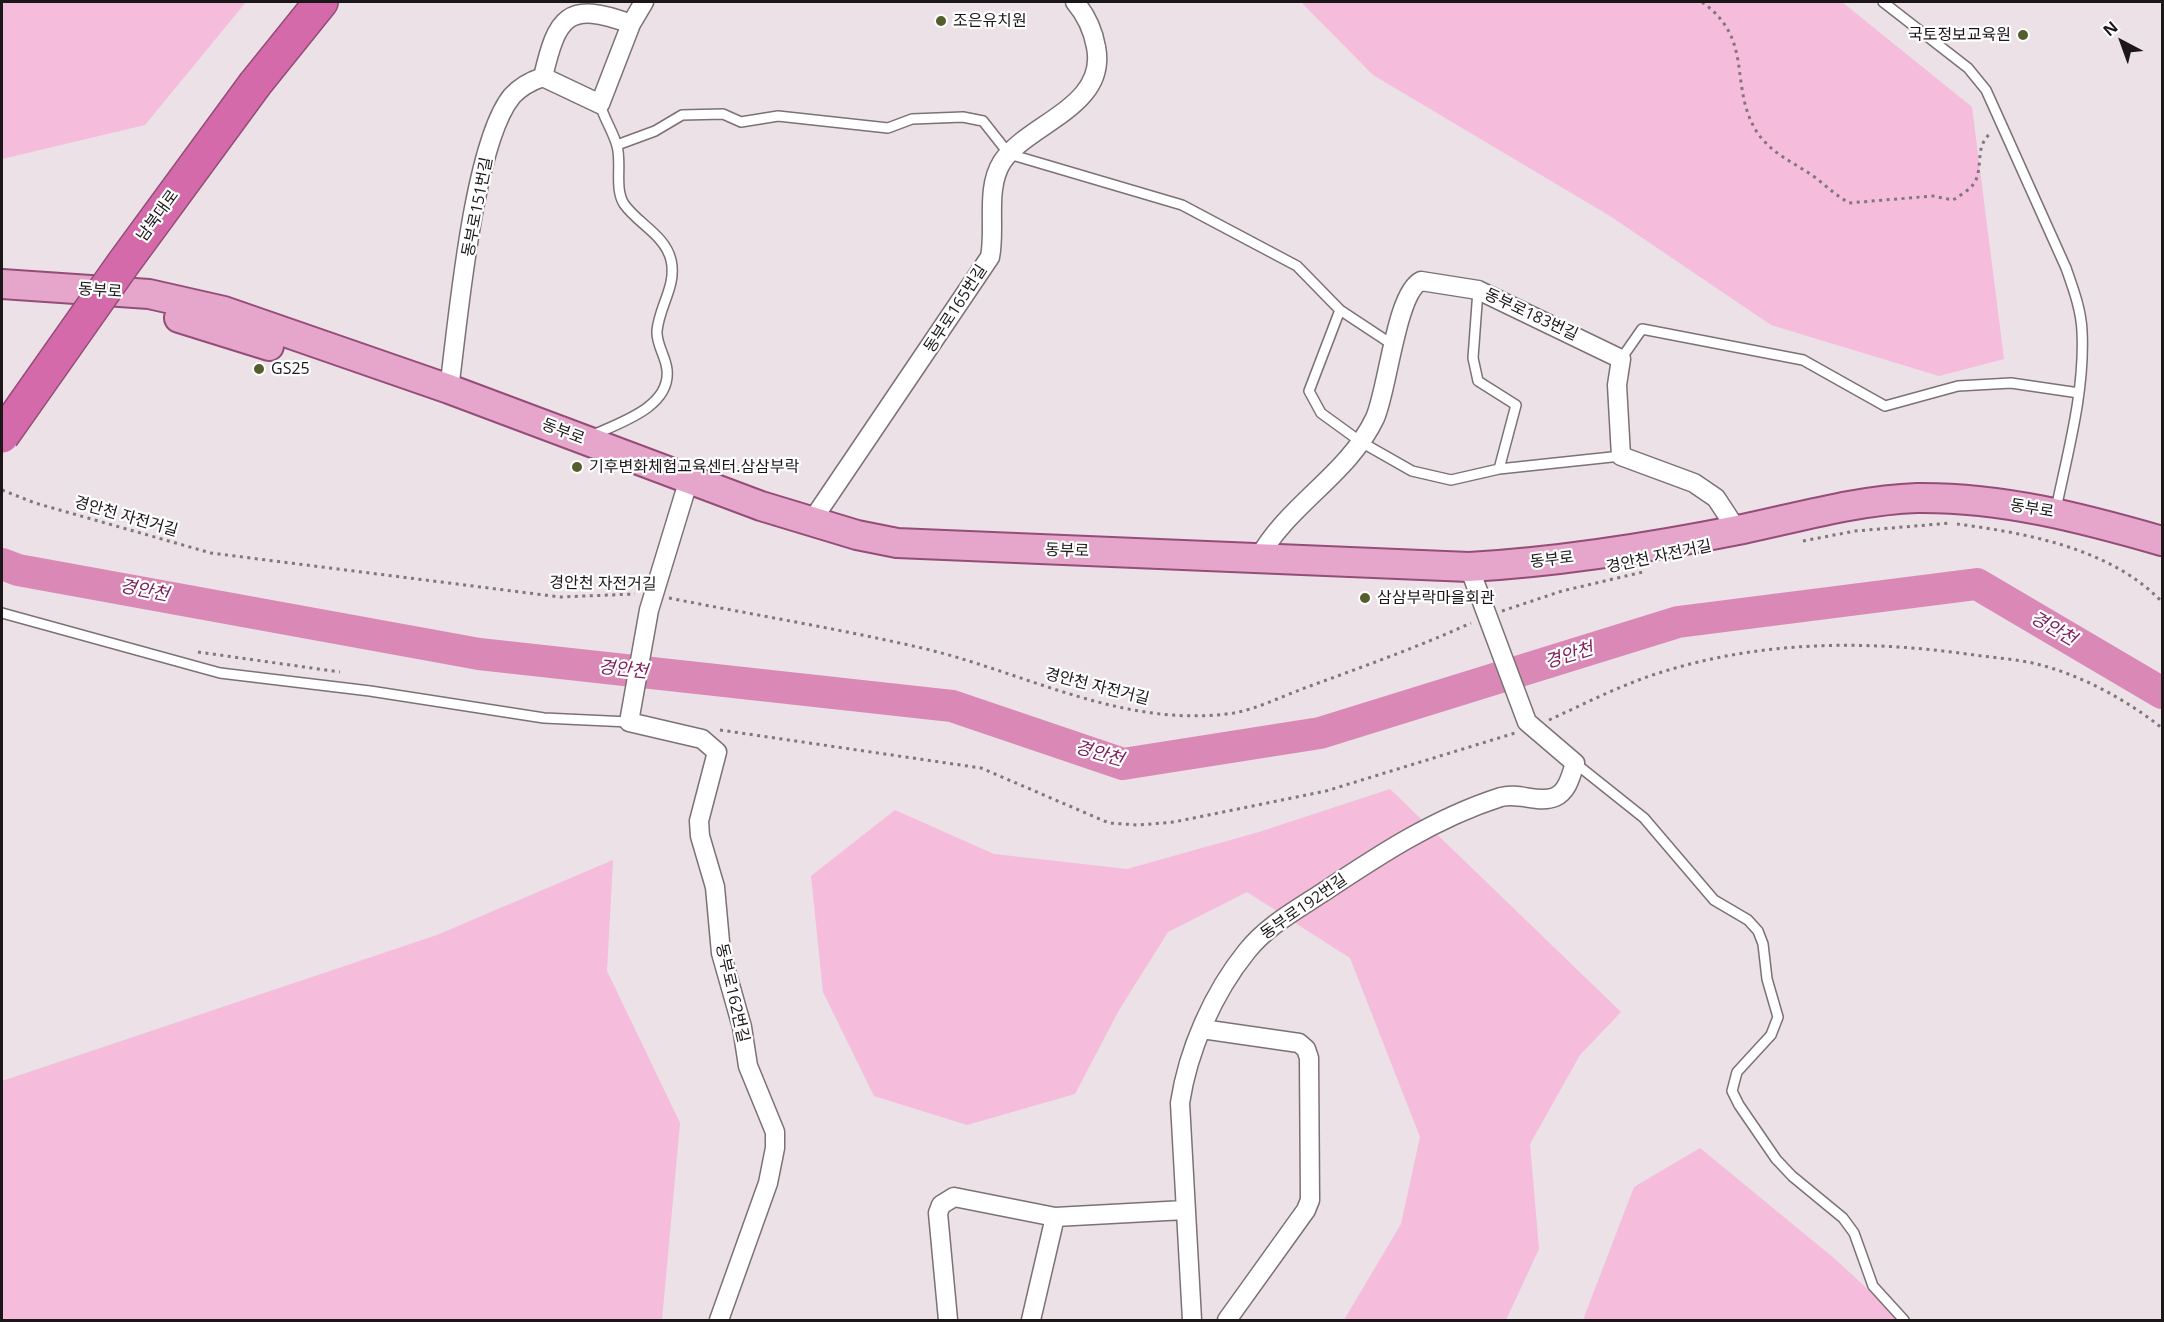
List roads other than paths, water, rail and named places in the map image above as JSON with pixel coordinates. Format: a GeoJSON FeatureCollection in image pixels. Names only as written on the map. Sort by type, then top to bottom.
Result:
{"type":"FeatureCollection","features":[{"type":"Feature","properties":{"kind":"highway","name":"남북대로"},"geometry":{"type":"LineString","coordinates":[[2,436],[123,264],[248,77],[294,2]]}},
{"type":"Feature","properties":{"kind":"highway","name":"남북대로"},"geometry":{"type":"LineString","coordinates":[[2,402],[99,261],[248,77],[321,2]]}},
{"type":"Feature","properties":{"kind":"main road","name":"동부로"},"geometry":{"type":"LineString","coordinates":[[2,284],[148,294],[224,311],[449,389],[582,440],[687,484],[811,522],[897,543],[1258,559],[1471,572],[1553,561],[1737,530],[1858,504],[1917,498],[2022,506],[2055,512],[2163,541]]}},
{"type":"Feature","properties":{"kind":"main road"},"geometry":{"type":"LineString","coordinates":[[2,298],[149,308],[351,372],[687,484],[808,533],[900,553],[1555,574],[1865,518],[1967,515],[2078,534],[2163,558]]}},
{"type":"Feature","properties":{"kind":"street"},"geometry":{"type":"LineString","coordinates":[[631,24],[603,11],[587,10],[573,14],[562,21],[552,36],[543,77],[600,104],[631,24],[644,2]]}},
{"type":"Feature","properties":{"kind":"street","name":"동부로165번길"},"geometry":{"type":"LineString","coordinates":[[811,522],[990,257],[993,240],[995,180],[1009,154],[1082,96],[1094,74],[1097,54],[1094,38],[1089,23],[1075,2]]}},
{"type":"Feature","properties":{"kind":"street","name":"동부로151번길"},"geometry":{"type":"LineString","coordinates":[[449,389],[480,181],[498,122],[512,96],[528,83],[543,77]]}},
{"type":"Feature","properties":{"kind":"street","name":"동부로183번길"},"geometry":{"type":"LineString","coordinates":[[1258,559],[1270,538],[1284,521],[1335,475],[1361,442],[1382,401],[1401,313],[1414,284],[1430,281],[1478,290],[1621,359]]}},
{"type":"Feature","properties":{"kind":"street"},"geometry":{"type":"LineString","coordinates":[[1621,359],[1617,385],[1621,456],[1694,483],[1716,498],[1737,530]]}},
{"type":"Feature","properties":{"kind":"street"},"geometry":{"type":"LineString","coordinates":[[629,722],[651,602],[687,484]]}},
{"type":"Feature","properties":{"kind":"street"},"geometry":{"type":"LineString","coordinates":[[1471,572],[1530,725],[1575,763]]}},
{"type":"Feature","properties":{"kind":"street","name":"동부로162번길"},"geometry":{"type":"LineString","coordinates":[[629,722],[702,738],[717,752],[699,821],[700,836],[714,887],[721,953],[742,1027],[748,1066],[775,1132],[775,1148],[768,1183],[719,1320]]}},
{"type":"Feature","properties":{"kind":"street","name":"동부로192번길"},"geometry":{"type":"LineString","coordinates":[[1192,1320],[1180,1103],[1186,1068],[1202,1029],[1231,973],[1248,950],[1276,923],[1418,831],[1502,797],[1555,797],[1563,791],[1575,763]]}},
{"type":"Feature","properties":{"kind":"street"},"geometry":{"type":"LineString","coordinates":[[1202,1029],[1299,1043],[1306,1049],[1309,1058],[1310,1200],[1306,1210],[1227,1320]]}},
{"type":"Feature","properties":{"kind":"street"},"geometry":{"type":"LineString","coordinates":[[948,1320],[938,1222],[941,1205],[954,1197],[1055,1217],[1185,1210]]}},
{"type":"Feature","properties":{"kind":"street"},"geometry":{"type":"LineString","coordinates":[[1031,1320],[1055,1217]]}},
{"type":"Feature","properties":{"kind":"lane"},"geometry":{"type":"LineString","coordinates":[[1883,2],[1968,68],[1986,90],[2066,268],[2076,297],[2082,329],[2079,393],[2055,512]]}},
{"type":"Feature","properties":{"kind":"lane"},"geometry":{"type":"LineString","coordinates":[[582,440],[636,416],[654,402],[665,387],[668,372],[656,334],[669,293],[671,260],[658,237],[623,202],[616,145],[605,123],[600,104]]}},
{"type":"Feature","properties":{"kind":"lane"},"geometry":{"type":"LineString","coordinates":[[616,145],[655,131],[682,115],[723,114],[741,122],[778,116],[888,128],[912,118],[963,117],[983,122],[1009,154],[1182,205],[1297,266],[1340,310],[1394,345]]}},
{"type":"Feature","properties":{"kind":"lane"},"geometry":{"type":"LineString","coordinates":[[1478,290],[1473,358],[1478,381],[1516,405],[1499,469]]}},
{"type":"Feature","properties":{"kind":"lane"},"geometry":{"type":"LineString","coordinates":[[1340,310],[1309,392],[1321,413],[1361,442],[1412,471],[1452,480],[1499,469],[1621,456]]}},
{"type":"Feature","properties":{"kind":"lane"},"geometry":{"type":"LineString","coordinates":[[1621,359],[1642,329],[1803,360],[1885,406],[1958,386],[2012,383],[2079,393]]}},
{"type":"Feature","properties":{"kind":"lane"},"geometry":{"type":"LineString","coordinates":[[2,613],[220,673],[370,691],[544,718],[629,722]]}},
{"type":"Feature","properties":{"kind":"lane"},"geometry":{"type":"LineString","coordinates":[[1575,763],[1644,818],[1714,900],[1748,920],[1758,931],[1763,944],[1767,979],[1778,1017],[1771,1035],[1737,1072],[1732,1090],[1739,1105],[1776,1160],[1843,1218],[1854,1233],[1873,1286],[1904,1320]]}},
{"type":"Feature","properties":{"kind":"waterway","name":"경안천"},"geometry":{"type":"LineString","coordinates":[[2,564],[18,570],[479,654],[952,706],[1123,764],[1320,733],[1678,622],[1977,584],[2162,693]]}},
{"type":"Feature","properties":{"kind":"place","name":"조은유치원"},"geometry":{"type":"Point","coordinates":[941,21]}},
{"type":"Feature","properties":{"kind":"place","name":"국토정보교육원"},"geometry":{"type":"Point","coordinates":[2023,35]}},
{"type":"Feature","properties":{"kind":"place","name":"GS25"},"geometry":{"type":"Point","coordinates":[259,369]}},
{"type":"Feature","properties":{"kind":"place","name":"기후변화체험교육센터.삼삼부락"},"geometry":{"type":"Point","coordinates":[577,467]}},
{"type":"Feature","properties":{"kind":"place","name":"삼삼부락마을회관"},"geometry":{"type":"Point","coordinates":[1365,598]}}]}
